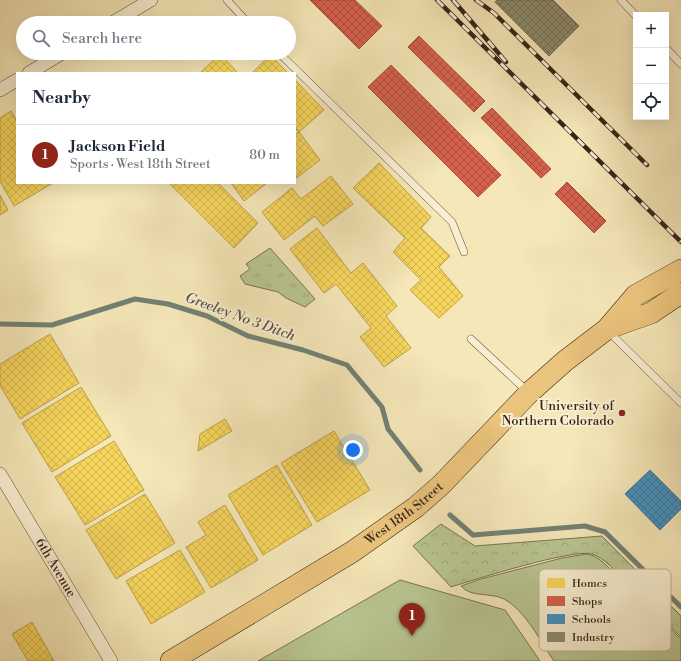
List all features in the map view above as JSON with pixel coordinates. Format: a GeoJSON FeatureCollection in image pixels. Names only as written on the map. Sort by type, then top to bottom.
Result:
{"type":"FeatureCollection","features":[{"type":"Feature","properties":{"kind":"main road","name":"West 18th Street"},"geometry":{"type":"LineString","coordinates":[[171,661],[352,552],[416,507],[441,484],[529,393],[565,361],[607,329],[636,295],[681,270]]}},
{"type":"Feature","properties":{"kind":"main road","name":"West 18th Street"},"geometry":{"type":"LineString","coordinates":[[607,329],[651,313],[681,293]]}},
{"type":"Feature","properties":{"kind":"street"},"geometry":{"type":"LineString","coordinates":[[124,16],[151,0]]}},
{"type":"Feature","properties":{"kind":"street"},"geometry":{"type":"LineString","coordinates":[[31,72],[50,60]]}},
{"type":"Feature","properties":{"kind":"street"},"geometry":{"type":"LineString","coordinates":[[0,90],[16,81]]}},
{"type":"Feature","properties":{"kind":"street","name":"6th Avenue"},"geometry":{"type":"LineString","coordinates":[[0,474],[111,661]]}},
{"type":"Feature","properties":{"kind":"lane"},"geometry":{"type":"LineString","coordinates":[[227,0],[242,16]]}},
{"type":"Feature","properties":{"kind":"lane"},"geometry":{"type":"LineString","coordinates":[[621,0],[633,13]]}},
{"type":"Feature","properties":{"kind":"lane"},"geometry":{"type":"LineString","coordinates":[[669,51],[681,64]]}},
{"type":"Feature","properties":{"kind":"lane"},"geometry":{"type":"LineString","coordinates":[[286,60],[452,222],[464,252]]}},
{"type":"Feature","properties":{"kind":"lane"},"geometry":{"type":"LineString","coordinates":[[607,329],[681,403]]}},
{"type":"Feature","properties":{"kind":"lane"},"geometry":{"type":"LineString","coordinates":[[471,339],[529,393]]}},
{"type":"Feature","properties":{"kind":"green space"},"geometry":{"type":"Polygon","coordinates":[[[270,248],[315,299],[305,307],[286,298],[278,292],[245,284],[240,276],[250,269],[246,264],[270,248]]]}},
{"type":"Feature","properties":{"kind":"green space"},"geometry":{"type":"Polygon","coordinates":[[[441,524],[475,546],[602,536],[635,569],[613,569],[597,556],[582,553],[546,560],[451,587],[413,546],[441,524]]]}},
{"type":"Feature","properties":{"kind":"green space"},"geometry":{"type":"Polygon","coordinates":[[[586,554],[594,556],[610,569],[539,569],[539,638],[526,619],[512,604],[499,597],[475,594],[465,590],[461,586],[481,579],[562,558],[586,554]]]}},
{"type":"Feature","properties":{"kind":"green space"},"geometry":{"type":"Polygon","coordinates":[[[400,580],[505,610],[540,661],[258,661],[400,580]]]}},
{"type":"Feature","properties":{"kind":"green space"},"geometry":{"type":"Polygon","coordinates":[[[671,606],[681,616],[681,637],[671,627],[671,606]]]}},
{"type":"Feature","properties":{"kind":"green space"},"geometry":{"type":"Polygon","coordinates":[[[671,629],[681,639],[681,661],[554,661],[548,651],[671,651],[671,629]]]}},
{"type":"Feature","properties":{"kind":"building: Homes"},"geometry":{"type":"Polygon","coordinates":[[[214,60],[226,60],[237,72],[201,72],[214,60]]]}},
{"type":"Feature","properties":{"kind":"building: Homes"},"geometry":{"type":"Polygon","coordinates":[[[265,60],[275,60],[287,72],[253,72],[265,60]]]}},
{"type":"Feature","properties":{"kind":"building: Homes"},"geometry":{"type":"Polygon","coordinates":[[[296,81],[324,110],[299,132],[296,129],[296,81]]]}},
{"type":"Feature","properties":{"kind":"building: Homes"},"geometry":{"type":"Polygon","coordinates":[[[11,111],[16,119],[16,184],[51,184],[14,206],[0,181],[0,118],[11,111]]]}},
{"type":"Feature","properties":{"kind":"building: Homes"},"geometry":{"type":"Polygon","coordinates":[[[299,132],[320,160],[296,178],[296,134],[299,132]]]}},
{"type":"Feature","properties":{"kind":"building: Homes"},"geometry":{"type":"Polygon","coordinates":[[[379,163],[431,217],[421,228],[450,256],[439,267],[463,296],[439,318],[410,290],[421,280],[393,252],[405,238],[353,188],[379,163]]]}},
{"type":"Feature","properties":{"kind":"building: Homes"},"geometry":{"type":"Polygon","coordinates":[[[331,176],[353,204],[323,226],[315,216],[284,240],[262,212],[292,188],[301,199],[331,176]]]}},
{"type":"Feature","properties":{"kind":"building: Homes"},"geometry":{"type":"Polygon","coordinates":[[[170,184],[219,184],[258,223],[234,248],[170,184]]]}},
{"type":"Feature","properties":{"kind":"building: Homes"},"geometry":{"type":"Polygon","coordinates":[[[232,184],[266,184],[244,201],[232,184]]]}},
{"type":"Feature","properties":{"kind":"building: Homes"},"geometry":{"type":"Polygon","coordinates":[[[0,195],[8,210],[0,215],[0,195]]]}},
{"type":"Feature","properties":{"kind":"building: Homes"},"geometry":{"type":"Polygon","coordinates":[[[317,228],[351,273],[363,263],[397,306],[386,316],[411,348],[384,367],[360,337],[371,328],[336,284],[324,293],[290,249],[317,228]]]}},
{"type":"Feature","properties":{"kind":"building: Homes"},"geometry":{"type":"Polygon","coordinates":[[[50,334],[79,383],[20,419],[0,385],[0,364],[50,334]]]}},
{"type":"Feature","properties":{"kind":"building: Homes"},"geometry":{"type":"Polygon","coordinates":[[[81,387],[111,436],[52,472],[22,423],[81,387]]]}},
{"type":"Feature","properties":{"kind":"building: Homes"},"geometry":{"type":"Polygon","coordinates":[[[225,419],[232,431],[198,451],[200,434],[225,419]]]}},
{"type":"Feature","properties":{"kind":"building: Homes"},"geometry":{"type":"Polygon","coordinates":[[[334,431],[370,490],[317,522],[281,463],[334,431]]]}},
{"type":"Feature","properties":{"kind":"building: Homes"},"geometry":{"type":"Polygon","coordinates":[[[114,441],[144,490],[85,525],[55,477],[114,441]]]}},
{"type":"Feature","properties":{"kind":"building: Homes"},"geometry":{"type":"Polygon","coordinates":[[[277,465],[312,525],[263,555],[228,495],[277,465]]]}},
{"type":"Feature","properties":{"kind":"building: Homes"},"geometry":{"type":"Polygon","coordinates":[[[145,494],[175,543],[116,579],[86,530],[145,494]]]}},
{"type":"Feature","properties":{"kind":"building: Homes"},"geometry":{"type":"Polygon","coordinates":[[[225,505],[258,560],[211,588],[186,547],[206,535],[198,522],[225,505]]]}},
{"type":"Feature","properties":{"kind":"building: Homes"},"geometry":{"type":"Polygon","coordinates":[[[180,550],[205,592],[151,624],[126,581],[180,550]]]}},
{"type":"Feature","properties":{"kind":"building: Homes"},"geometry":{"type":"Polygon","coordinates":[[[32,622],[54,661],[28,661],[12,634],[32,622]]]}},
{"type":"Feature","properties":{"kind":"building: Shops"},"geometry":{"type":"Polygon","coordinates":[[[310,0],[355,0],[382,26],[359,49],[310,0]]]}},
{"type":"Feature","properties":{"kind":"building: Shops"},"geometry":{"type":"Polygon","coordinates":[[[419,36],[485,101],[474,112],[408,47],[419,36]]]}},
{"type":"Feature","properties":{"kind":"building: Shops"},"geometry":{"type":"Polygon","coordinates":[[[391,65],[501,175],[478,197],[368,87],[391,65]]]}},
{"type":"Feature","properties":{"kind":"building: Shops"},"geometry":{"type":"Polygon","coordinates":[[[492,108],[551,169],[541,178],[481,118],[492,108]]]}},
{"type":"Feature","properties":{"kind":"building: Shops"},"geometry":{"type":"Polygon","coordinates":[[[567,182],[606,221],[594,233],[555,194],[567,182]]]}},
{"type":"Feature","properties":{"kind":"building: Schools"},"geometry":{"type":"Polygon","coordinates":[[[650,470],[681,501],[681,509],[660,530],[625,494],[650,470]]]}},
{"type":"Feature","properties":{"kind":"building: Industry"},"geometry":{"type":"Polygon","coordinates":[[[497,0],[553,0],[579,26],[549,56],[495,2],[497,0]]]}},
{"type":"Feature","properties":{"kind":"waterway","name":"Greeley No 3 Ditch"},"geometry":{"type":"LineString","coordinates":[[0,324],[52,325],[135,299],[168,304],[207,316],[248,336],[303,350],[347,365],[382,407],[388,429],[420,470]]}},
{"type":"Feature","properties":{"kind":"waterway","name":"Greeley No 3 Ditch"},"geometry":{"type":"LineString","coordinates":[[450,515],[473,535],[585,526],[605,532],[642,569]]}},
{"type":"Feature","properties":{"kind":"waterway","name":"Greeley No 3 Ditch"},"geometry":{"type":"LineString","coordinates":[[671,597],[681,607]]}},
{"type":"Feature","properties":{"kind":"railway"},"geometry":{"type":"LineString","coordinates":[[437,0],[681,242]]}},
{"type":"Feature","properties":{"kind":"railway"},"geometry":{"type":"LineString","coordinates":[[453,0],[506,62]]}},
{"type":"Feature","properties":{"kind":"railway"},"geometry":{"type":"LineString","coordinates":[[476,0],[494,13],[647,165]]}},
{"type":"Feature","properties":{"kind":"place","name":"University of Northern Colorado"},"geometry":{"type":"Point","coordinates":[622,413]}},
{"type":"Feature","properties":{"kind":"place","name":"Jackson Field"},"geometry":{"type":"Point","coordinates":[412,636]}}]}
